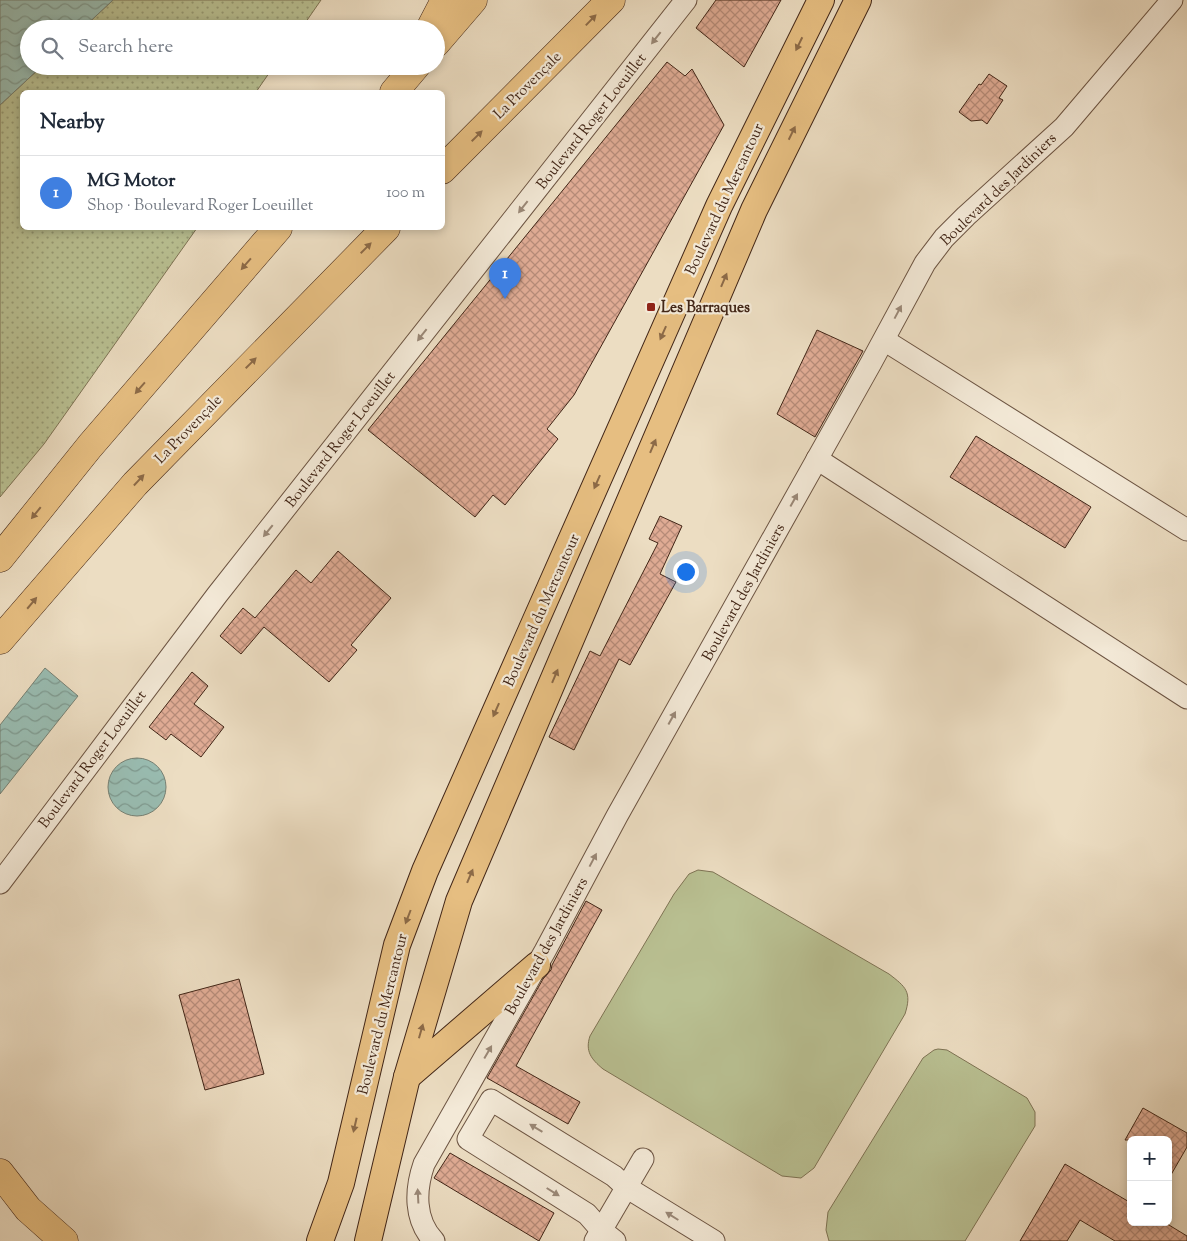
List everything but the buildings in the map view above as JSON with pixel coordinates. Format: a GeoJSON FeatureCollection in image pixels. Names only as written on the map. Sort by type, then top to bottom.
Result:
{"type":"FeatureCollection","features":[{"type":"Feature","properties":{"kind":"highway"},"geometry":{"type":"LineString","coordinates":[[435,20],[445,0]]}},
{"type":"Feature","properties":{"kind":"highway"},"geometry":{"type":"LineString","coordinates":[[445,33],[473,0]]}},
{"type":"Feature","properties":{"kind":"highway","name":"La Provençale"},"geometry":{"type":"LineString","coordinates":[[445,167],[611,0]]}},
{"type":"Feature","properties":{"kind":"highway"},"geometry":{"type":"LineString","coordinates":[[0,558],[90,446],[276,230]]}},
{"type":"Feature","properties":{"kind":"highway","name":"La Provençale"},"geometry":{"type":"LineString","coordinates":[[0,640],[135,484],[248,365],[384,230]]}},
{"type":"Feature","properties":{"kind":"highway"},"geometry":{"type":"LineString","coordinates":[[0,1173],[28,1209],[64,1241]]}},
{"type":"Feature","properties":{"kind":"main road","name":"Boulevard du Mercantour"},"geometry":{"type":"LineString","coordinates":[[320,1241],[341,1183],[397,945],[425,871],[719,206],[821,0]]}},
{"type":"Feature","properties":{"kind":"main road","name":"Boulevard du Mercantour"},"geometry":{"type":"LineString","coordinates":[[368,1241],[407,1077],[463,892],[754,210],[858,0]]}},
{"type":"Feature","properties":{"kind":"main road"},"geometry":{"type":"LineString","coordinates":[[407,1077],[537,965]]}},
{"type":"Feature","properties":{"kind":"street","name":"Boulevard Roger Loeuillet"},"geometry":{"type":"LineString","coordinates":[[0,883],[217,595],[686,0]]}},
{"type":"Feature","properties":{"kind":"street","name":"Boulevard des Jardiniers"},"geometry":{"type":"LineString","coordinates":[[434,1241],[428,1235],[417,1200],[418,1182],[424,1164],[537,965],[617,816],[884,340],[925,263],[944,238],[1064,127],[1172,0]]}},
{"type":"Feature","properties":{"kind":"street"},"geometry":{"type":"LineString","coordinates":[[884,340],[1187,530]]}},
{"type":"Feature","properties":{"kind":"street"},"geometry":{"type":"LineString","coordinates":[[817,459],[1187,698]]}},
{"type":"Feature","properties":{"kind":"street"},"geometry":{"type":"LineString","coordinates":[[604,1237],[588,1214],[468,1139],[491,1100],[714,1241]]}},
{"type":"Feature","properties":{"kind":"street"},"geometry":{"type":"LineString","coordinates":[[604,1237],[626,1187],[643,1159]]}},
{"type":"Feature","properties":{"kind":"green space"},"geometry":{"type":"Polygon","coordinates":[[[113,0],[321,0],[307,20],[92,20],[113,0]]]}},
{"type":"Feature","properties":{"kind":"green space"},"geometry":{"type":"Polygon","coordinates":[[[32,75],[268,75],[257,90],[20,90],[20,230],[196,230],[44,444],[0,497],[0,105],[32,75]]]}},
{"type":"Feature","properties":{"kind":"green space"},"geometry":{"type":"Polygon","coordinates":[[[698,870],[713,872],[889,974],[906,991],[908,1000],[905,1014],[814,1168],[801,1178],[782,1176],[603,1069],[590,1054],[588,1046],[590,1036],[674,894],[689,874],[698,870]]]}},
{"type":"Feature","properties":{"kind":"green space"},"geometry":{"type":"Polygon","coordinates":[[[938,1049],[947,1050],[1027,1098],[1035,1112],[1035,1126],[965,1241],[829,1241],[826,1230],[828,1212],[923,1058],[938,1049]]]}},
{"type":"Feature","properties":{"kind":"water"},"geometry":{"type":"Polygon","coordinates":[[[0,0],[113,0],[92,20],[20,20],[20,75],[32,75],[0,105],[0,0]]]}},
{"type":"Feature","properties":{"kind":"water"},"geometry":{"type":"Polygon","coordinates":[[[45,668],[78,696],[0,794],[0,725],[45,668]]]}},
{"type":"Feature","properties":{"kind":"water"},"geometry":{"type":"Polygon","coordinates":[[[137,758],[148,760],[161,771],[166,787],[164,798],[153,811],[137,816],[126,814],[113,803],[108,787],[110,776],[121,763],[137,758]]]}},
{"type":"Feature","properties":{"kind":"place","name":"MG Motor"},"geometry":{"type":"Point","coordinates":[505,299]}},
{"type":"Feature","properties":{"kind":"place","name":"Les Barraques"},"geometry":{"type":"Point","coordinates":[651,307]}}]}
